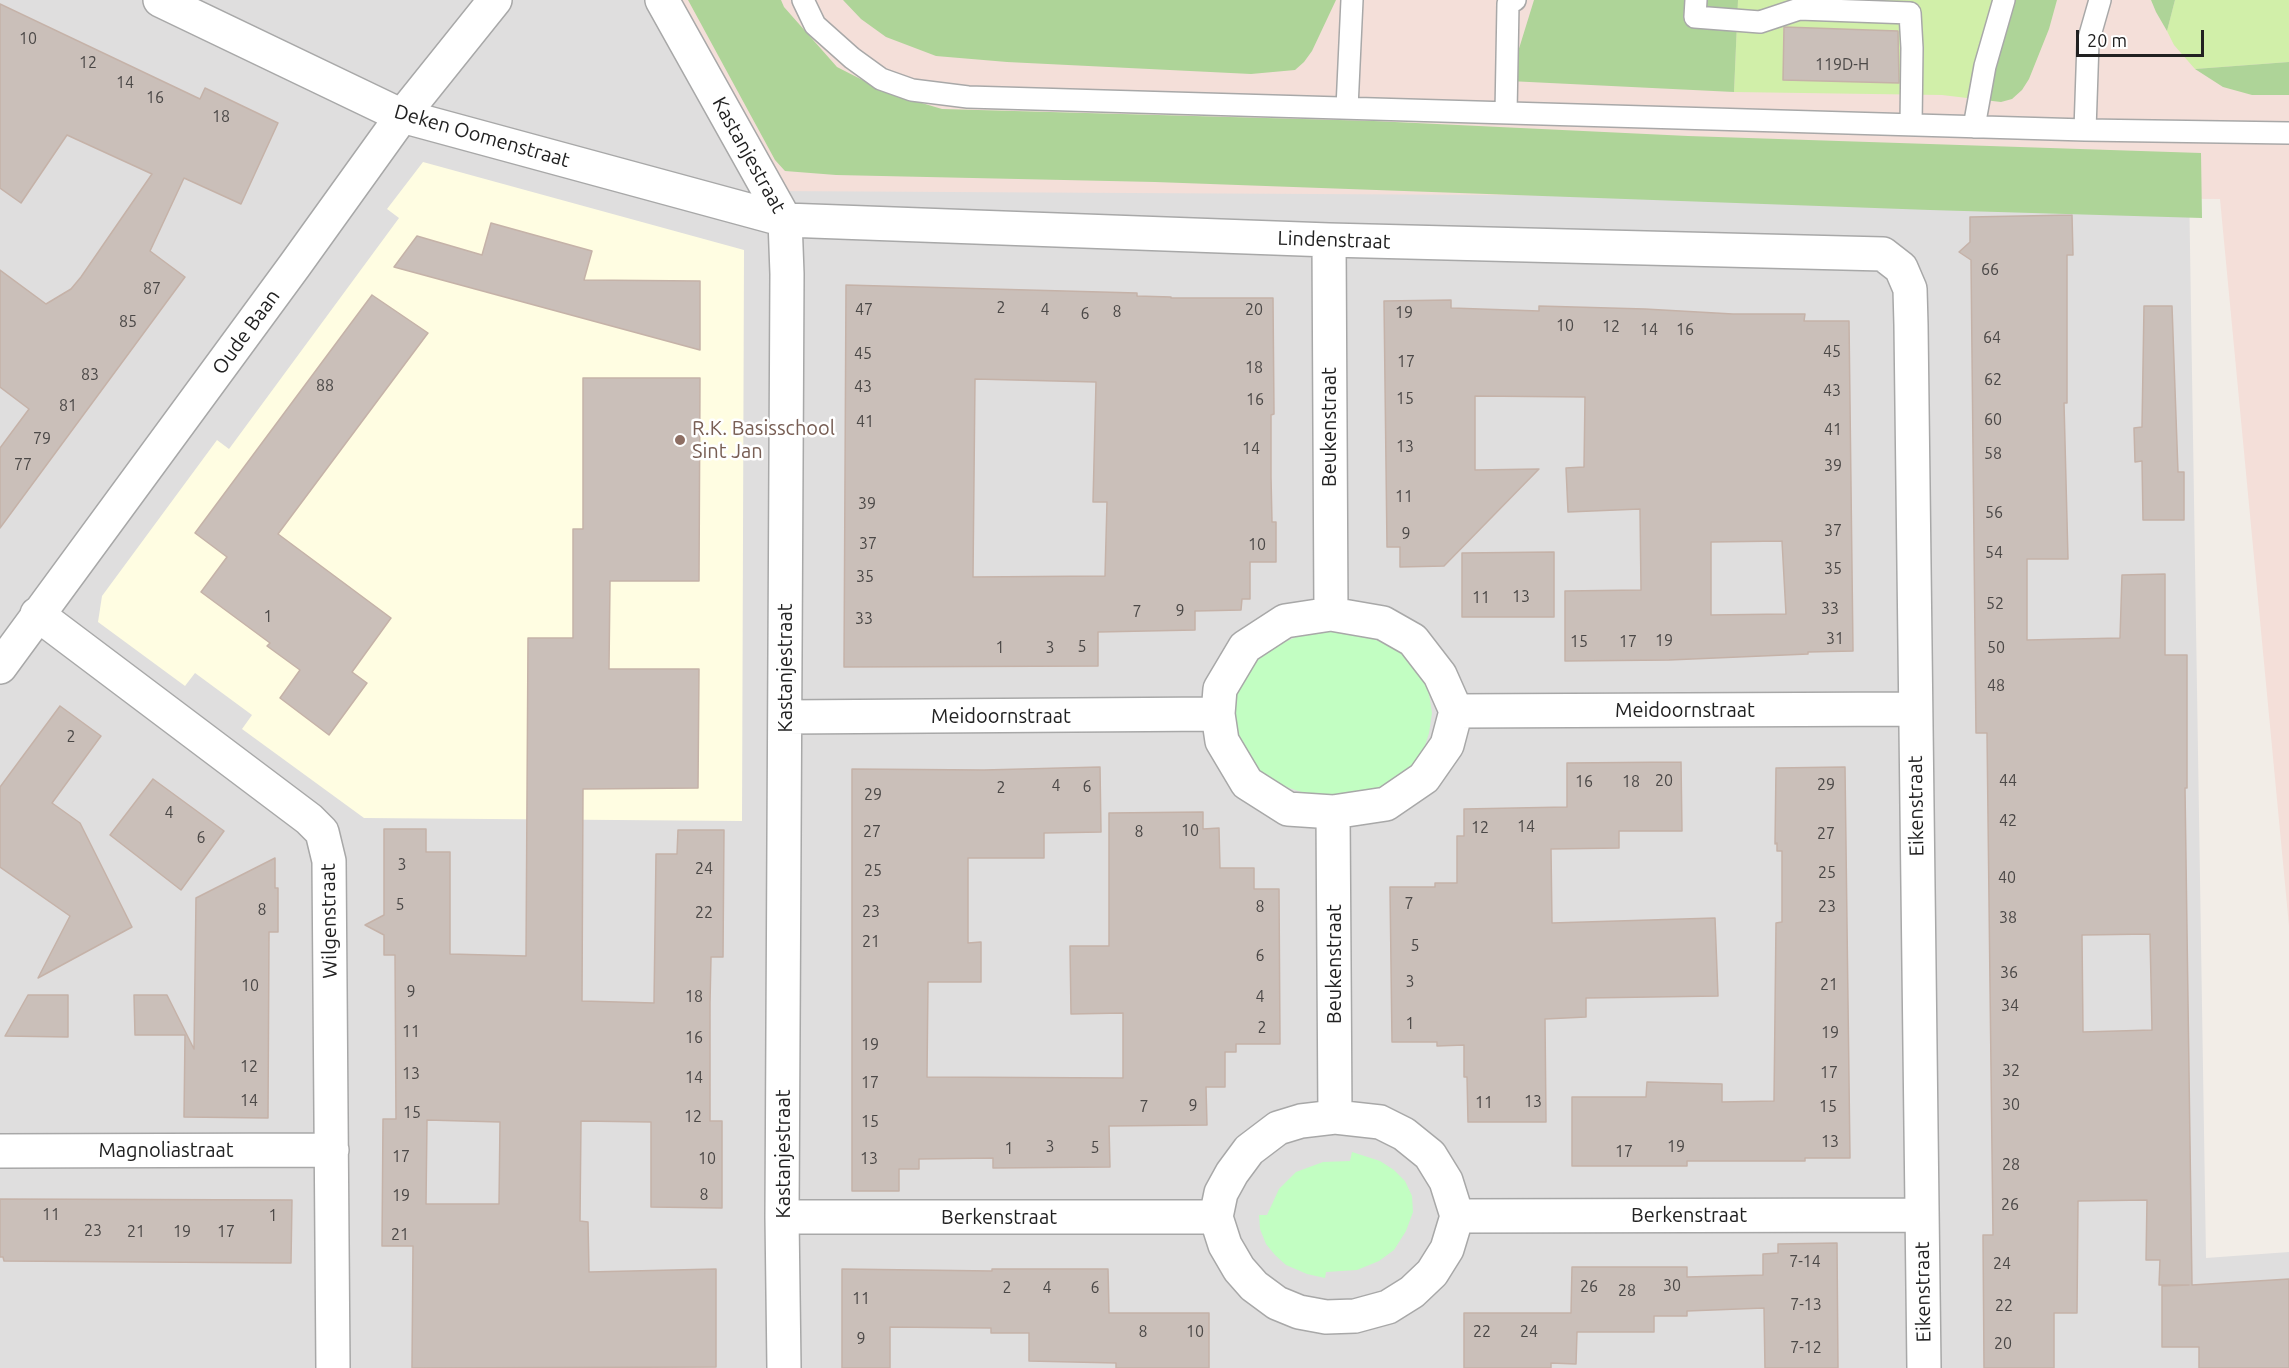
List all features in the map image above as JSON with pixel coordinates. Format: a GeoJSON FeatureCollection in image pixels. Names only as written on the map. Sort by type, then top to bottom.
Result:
{"type":"FeatureCollection","features":[{"type":"Feature","properties":{"kind":"street","name":"Deken Oomenstraat"},"geometry":{"type":"LineString","coordinates":[[160,0],[402,116],[785,220]]}},
{"type":"Feature","properties":{"kind":"street","name":"Oude Baan"},"geometry":{"type":"LineString","coordinates":[[0,667],[402,116],[495,0]]}},
{"type":"Feature","properties":{"kind":"street","name":"Kastanjestraat"},"geometry":{"type":"LineString","coordinates":[[662,0],[785,220],[787,274],[782,1217],[784,1368]]}},
{"type":"Feature","properties":{"kind":"street","name":"Lindenstraat"},"geometry":{"type":"LineString","coordinates":[[785,220],[1329,240],[1883,254]]}},
{"type":"Feature","properties":{"kind":"street","name":"Beukenstraat"},"geometry":{"type":"LineString","coordinates":[[1329,240],[1331,614]]}},
{"type":"Feature","properties":{"kind":"street","name":"Eikenstraat"},"geometry":{"type":"LineString","coordinates":[[1883,254],[1901,268],[1910,289],[1924,1368]]}},
{"type":"Feature","properties":{"kind":"street","name":"Wilgenstraat"},"geometry":{"type":"LineString","coordinates":[[38,614],[309,819],[322,832],[329,861],[333,1368]]}},
{"type":"Feature","properties":{"kind":"street"},"geometry":{"type":"LineString","coordinates":[[1331,614],[1383,623],[1413,640],[1440,675],[1456,711],[1446,744],[1424,778],[1386,804],[1333,812],[1288,808],[1247,783],[1222,741],[1218,714],[1220,688],[1245,646],[1285,621],[1331,614]]}},
{"type":"Feature","properties":{"kind":"street","name":"Meidoornstraat"},"geometry":{"type":"LineString","coordinates":[[1456,711],[1915,709]]}},
{"type":"Feature","properties":{"kind":"street","name":"Meidoornstraat"},"geometry":{"type":"LineString","coordinates":[[785,717],[1218,714]]}},
{"type":"Feature","properties":{"kind":"street","name":"Beukenstraat"},"geometry":{"type":"LineString","coordinates":[[1333,812],[1335,1117]]}},
{"type":"Feature","properties":{"kind":"street"},"geometry":{"type":"LineString","coordinates":[[1335,1117],[1380,1122],[1413,1141],[1430,1155],[1446,1181],[1457,1216],[1447,1249],[1432,1273],[1412,1292],[1388,1307],[1356,1316],[1326,1317],[1299,1312],[1277,1303],[1254,1286],[1239,1269],[1225,1245],[1216,1217],[1221,1193],[1249,1150],[1278,1128],[1301,1121],[1335,1117]]}},
{"type":"Feature","properties":{"kind":"street","name":"Magnoliastraat"},"geometry":{"type":"LineString","coordinates":[[0,1151],[332,1150]]}},
{"type":"Feature","properties":{"kind":"street","name":"Berkenstraat"},"geometry":{"type":"LineString","coordinates":[[1457,1216],[1921,1215]]}},
{"type":"Feature","properties":{"kind":"street","name":"Berkenstraat"},"geometry":{"type":"LineString","coordinates":[[782,1217],[1216,1217]]}},
{"type":"Feature","properties":{"kind":"lane"},"geometry":{"type":"LineString","coordinates":[[803,0],[816,25],[852,58],[881,79],[912,90],[968,97],[1974,127],[2289,133]]}},
{"type":"Feature","properties":{"kind":"lane"},"geometry":{"type":"LineString","coordinates":[[1347,108],[1352,0]]}},
{"type":"Feature","properties":{"kind":"lane"},"geometry":{"type":"LineString","coordinates":[[1506,113],[1508,4],[1515,0]]}},
{"type":"Feature","properties":{"kind":"lane"},"geometry":{"type":"LineString","coordinates":[[1696,0],[1695,17],[1760,22],[1799,9],[1910,13],[1911,125]]}},
{"type":"Feature","properties":{"kind":"lane"},"geometry":{"type":"LineString","coordinates":[[1974,127],[1985,66],[2004,0]]}},
{"type":"Feature","properties":{"kind":"lane"},"geometry":{"type":"LineString","coordinates":[[2085,130],[2088,42],[2100,0]]}},
{"type":"Feature","properties":{"kind":"shaded area"},"geometry":{"type":"Polygon","coordinates":[[[0,0],[2225,0],[2189,184],[2206,1258],[2289,1252],[2289,1368],[0,1368],[0,0]]]}},
{"type":"Feature","properties":{"kind":"shaded area"},"geometry":{"type":"Polygon","coordinates":[[[667,0],[2289,0],[2289,926],[2220,199],[768,191],[667,0]]]}},
{"type":"Feature","properties":{"kind":"shaded area"},"geometry":{"type":"Polygon","coordinates":[[[423,162],[744,250],[742,821],[364,818],[242,729],[252,715],[195,673],[185,686],[98,622],[102,596],[217,440],[229,449],[399,218],[387,209],[423,162]]]}},
{"type":"Feature","properties":{"kind":"green space"},"geometry":{"type":"Polygon","coordinates":[[[688,0],[781,0],[784,7],[837,67],[888,93],[942,109],[1374,121],[1688,136],[2201,153],[2202,218],[1155,182],[836,175],[785,171],[775,160],[688,0]]]}},
{"type":"Feature","properties":{"kind":"green space"},"geometry":{"type":"Polygon","coordinates":[[[843,0],[1336,0],[1312,51],[1295,70],[1251,74],[1007,62],[936,56],[886,37],[861,19],[843,0]]]}},
{"type":"Feature","properties":{"kind":"green space"},"geometry":{"type":"Polygon","coordinates":[[[1534,0],[1738,0],[1734,92],[1509,81],[1534,0]]]}},
{"type":"Feature","properties":{"kind":"green space"},"geometry":{"type":"Polygon","coordinates":[[[1738,0],[1996,0],[1967,98],[1942,95],[1734,92],[1738,0]]]}},
{"type":"Feature","properties":{"kind":"green space"},"geometry":{"type":"Polygon","coordinates":[[[1996,0],[2057,0],[2049,29],[2029,79],[2022,90],[2012,99],[2001,102],[1967,98],[1996,0]]]}},
{"type":"Feature","properties":{"kind":"green space"},"geometry":{"type":"Polygon","coordinates":[[[2151,0],[2175,0],[2167,31],[2156,12],[2151,0]]]}},
{"type":"Feature","properties":{"kind":"green space"},"geometry":{"type":"Polygon","coordinates":[[[2175,0],[2289,0],[2289,62],[2195,69],[2174,45],[2167,31],[2175,0]]]}},
{"type":"Feature","properties":{"kind":"green space"},"geometry":{"type":"Polygon","coordinates":[[[2289,62],[2289,95],[2252,95],[2223,87],[2195,69],[2289,62]]]}},
{"type":"Feature","properties":{"kind":"green space"},"geometry":{"type":"Polygon","coordinates":[[[1346,630],[1394,646],[1411,660],[1422,676],[1429,694],[1432,713],[1429,733],[1424,749],[1413,765],[1380,788],[1349,796],[1310,795],[1278,784],[1262,774],[1249,760],[1236,731],[1235,696],[1250,666],[1271,648],[1303,634],[1346,630]]]}},
{"type":"Feature","properties":{"kind":"green space"},"geometry":{"type":"Polygon","coordinates":[[[1352,1152],[1380,1161],[1405,1181],[1412,1196],[1413,1212],[1406,1231],[1394,1250],[1379,1261],[1357,1270],[1326,1272],[1325,1278],[1307,1274],[1286,1265],[1266,1244],[1260,1229],[1259,1215],[1267,1215],[1279,1189],[1296,1172],[1323,1162],[1350,1161],[1352,1152]]]}},
{"type":"Feature","properties":{"kind":"building"},"geometry":{"type":"Polygon","coordinates":[[[0,4],[200,99],[205,88],[278,123],[241,204],[184,178],[150,251],[185,277],[0,528],[0,448],[29,409],[0,387],[0,270],[46,304],[71,289],[152,174],[67,135],[21,203],[0,188],[0,4]]]}},
{"type":"Feature","properties":{"kind":"building"},"geometry":{"type":"Polygon","coordinates":[[[1784,27],[1898,31],[1899,83],[1783,80],[1784,27]]]}},
{"type":"Feature","properties":{"kind":"building"},"geometry":{"type":"Polygon","coordinates":[[[2072,215],[2073,255],[2067,255],[2067,403],[2064,403],[2068,559],[2027,559],[2027,640],[2120,638],[2122,575],[2165,574],[2165,655],[2187,655],[2187,788],[2185,788],[2192,1285],[2289,1279],[2289,1368],[2199,1368],[2199,1347],[2162,1347],[2162,1286],[2189,1285],[2159,1285],[2160,1260],[2146,1260],[2147,1200],[2078,1201],[2077,1313],[2054,1313],[2054,1368],[1984,1368],[1983,1235],[1993,1235],[1987,733],[1976,733],[1971,260],[1959,252],[1970,242],[1970,217],[2072,215]],[[2150,934],[2082,935],[2083,1032],[2152,1030],[2150,934]]]}},
{"type":"Feature","properties":{"kind":"building"},"geometry":{"type":"Polygon","coordinates":[[[491,223],[592,251],[584,280],[700,281],[700,350],[394,267],[417,236],[482,255],[491,223]]]}},
{"type":"Feature","properties":{"kind":"building"},"geometry":{"type":"Polygon","coordinates":[[[846,285],[1137,293],[1137,296],[1171,298],[1273,298],[1274,414],[1271,415],[1271,477],[1272,522],[1276,522],[1276,562],[1250,562],[1250,599],[1242,599],[1241,610],[1195,611],[1195,630],[1098,632],[1098,666],[844,667],[846,285]],[[975,379],[973,577],[1105,576],[1107,502],[1093,502],[1096,382],[975,379]]]}},
{"type":"Feature","properties":{"kind":"building"},"geometry":{"type":"Polygon","coordinates":[[[372,295],[428,333],[278,534],[391,618],[352,672],[367,683],[329,735],[280,698],[300,670],[267,646],[270,643],[201,592],[227,557],[195,533],[372,295]]]}},
{"type":"Feature","properties":{"kind":"building"},"geometry":{"type":"Polygon","coordinates":[[[1451,300],[1451,308],[1539,311],[1539,306],[1733,314],[1805,314],[1804,321],[1849,321],[1853,651],[1669,660],[1565,661],[1565,591],[1641,590],[1640,509],[1568,512],[1566,468],[1584,467],[1585,397],[1475,396],[1475,470],[1539,469],[1444,566],[1400,567],[1400,547],[1387,547],[1384,301],[1451,300]],[[1782,541],[1711,542],[1711,615],[1786,614],[1782,541]]]}},
{"type":"Feature","properties":{"kind":"building"},"geometry":{"type":"Polygon","coordinates":[[[2144,306],[2172,306],[2178,472],[2184,472],[2184,520],[2143,520],[2142,461],[2135,462],[2134,428],[2142,427],[2144,306]]]}},
{"type":"Feature","properties":{"kind":"building"},"geometry":{"type":"Polygon","coordinates":[[[583,378],[700,378],[699,581],[610,581],[609,669],[699,669],[698,788],[583,789],[582,1001],[654,1003],[656,854],[677,854],[678,830],[724,830],[723,957],[711,957],[710,1003],[710,1121],[722,1121],[722,1208],[651,1207],[651,1122],[581,1121],[580,1221],[588,1222],[589,1272],[716,1269],[716,1367],[412,1368],[413,1246],[382,1246],[383,1119],[396,1119],[395,955],[384,955],[384,935],[365,925],[384,915],[384,829],[426,829],[426,852],[450,852],[450,954],[526,956],[528,638],[573,638],[573,529],[583,529],[583,378]],[[427,1120],[426,1204],[499,1204],[500,1122],[427,1120]]]}},
{"type":"Feature","properties":{"kind":"building"},"geometry":{"type":"Polygon","coordinates":[[[1554,552],[1554,617],[1462,617],[1462,553],[1554,552]]]}},
{"type":"Feature","properties":{"kind":"building"},"geometry":{"type":"Polygon","coordinates":[[[60,706],[101,736],[52,803],[80,823],[132,927],[38,978],[70,916],[0,867],[0,787],[60,706]]]}},
{"type":"Feature","properties":{"kind":"building"},"geometry":{"type":"Polygon","coordinates":[[[1681,762],[1682,831],[1619,831],[1619,848],[1551,849],[1552,923],[1715,918],[1718,996],[1586,998],[1586,1017],[1545,1019],[1546,1122],[1468,1122],[1464,1045],[1437,1046],[1437,1042],[1392,1042],[1390,887],[1435,887],[1435,883],[1457,883],[1457,836],[1464,836],[1464,809],[1567,807],[1567,763],[1681,762]]]}},
{"type":"Feature","properties":{"kind":"building"},"geometry":{"type":"Polygon","coordinates":[[[1100,767],[1101,832],[1044,833],[1044,858],[968,858],[968,943],[981,942],[981,982],[928,982],[927,1077],[1123,1078],[1123,1013],[1071,1014],[1070,946],[1109,946],[1109,813],[1203,812],[1203,829],[1219,828],[1220,868],[1254,868],[1254,889],[1279,889],[1280,1044],[1236,1044],[1236,1052],[1225,1052],[1225,1087],[1206,1087],[1207,1125],[1109,1126],[1110,1167],[993,1168],[993,1158],[919,1159],[919,1169],[899,1169],[899,1191],[852,1191],[852,769],[984,770],[1100,767]]]}},
{"type":"Feature","properties":{"kind":"building"},"geometry":{"type":"Polygon","coordinates":[[[1845,767],[1850,1158],[1805,1158],[1805,1161],[1687,1161],[1687,1166],[1572,1166],[1572,1097],[1646,1097],[1647,1082],[1722,1084],[1722,1102],[1774,1101],[1776,923],[1782,922],[1782,851],[1777,851],[1777,843],[1775,844],[1776,768],[1845,767]]]}},
{"type":"Feature","properties":{"kind":"building"},"geometry":{"type":"Polygon","coordinates":[[[153,779],[224,831],[181,890],[110,835],[153,779]]]}},
{"type":"Feature","properties":{"kind":"building"},"geometry":{"type":"Polygon","coordinates":[[[275,858],[278,932],[269,932],[268,1118],[184,1117],[185,1035],[135,1035],[134,995],[167,995],[194,1049],[196,898],[275,858]]]}},
{"type":"Feature","properties":{"kind":"building"},"geometry":{"type":"Polygon","coordinates":[[[28,995],[68,995],[68,1037],[5,1036],[28,995]]]}},
{"type":"Feature","properties":{"kind":"building"},"geometry":{"type":"Polygon","coordinates":[[[0,1199],[292,1200],[291,1263],[4,1261],[3,1257],[0,1257],[0,1199]]]}},
{"type":"Feature","properties":{"kind":"building"},"geometry":{"type":"Polygon","coordinates":[[[1837,1243],[1838,1368],[1765,1368],[1764,1308],[1687,1311],[1687,1316],[1654,1316],[1654,1332],[1577,1332],[1576,1364],[1551,1363],[1551,1368],[1464,1368],[1464,1313],[1571,1313],[1572,1267],[1687,1267],[1687,1277],[1763,1275],[1763,1254],[1778,1253],[1778,1244],[1837,1243]]]}},
{"type":"Feature","properties":{"kind":"building"},"geometry":{"type":"Polygon","coordinates":[[[842,1269],[992,1271],[992,1269],[1108,1269],[1109,1313],[1209,1313],[1209,1368],[1116,1368],[1116,1363],[1029,1361],[1029,1333],[991,1333],[991,1328],[890,1327],[890,1368],[842,1368],[842,1269]]]}},
{"type":"Feature","properties":{"kind":"place","name":"R.K. Basisschool Sint Jan"},"geometry":{"type":"Point","coordinates":[680,440]}}]}
